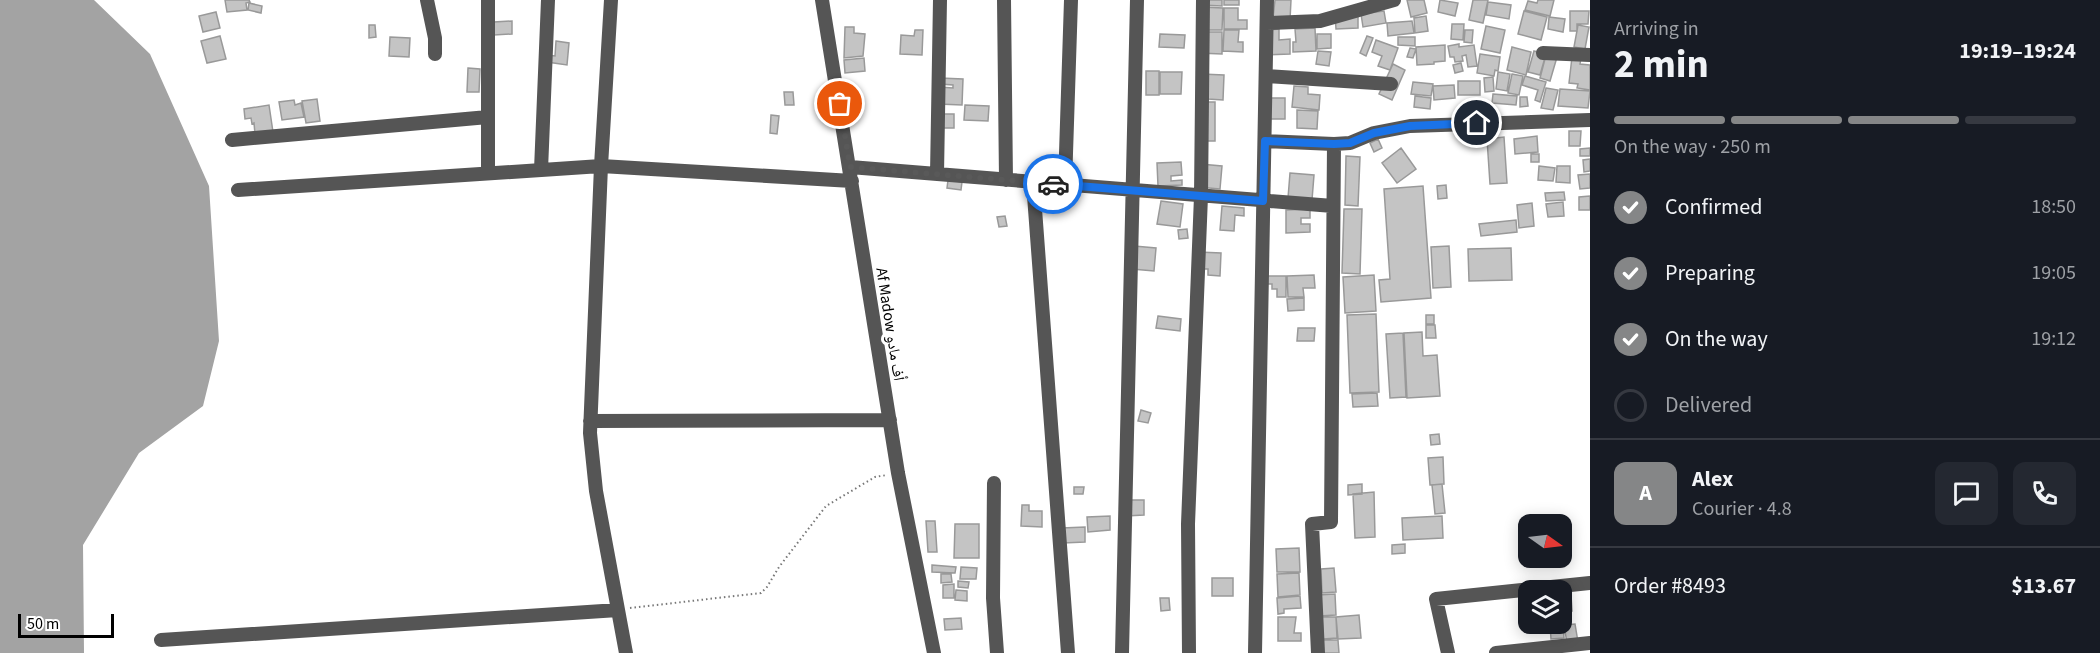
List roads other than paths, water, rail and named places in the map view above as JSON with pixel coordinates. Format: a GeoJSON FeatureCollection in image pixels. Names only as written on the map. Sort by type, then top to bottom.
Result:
{"type":"FeatureCollection","features":[{"type":"Feature","properties":{"kind":"street"},"geometry":{"type":"LineString","coordinates":[[427,0],[435,38],[435,54]]}},
{"type":"Feature","properties":{"kind":"street"},"geometry":{"type":"LineString","coordinates":[[488,0],[488,173]]}},
{"type":"Feature","properties":{"kind":"street"},"geometry":{"type":"LineString","coordinates":[[541,170],[548,0]]}},
{"type":"Feature","properties":{"kind":"street"},"geometry":{"type":"LineString","coordinates":[[611,0],[601,166],[590,434],[596,491],[626,653]]}},
{"type":"Feature","properties":{"kind":"street","name":"Af Madow أف مادو"},"geometry":{"type":"LineString","coordinates":[[822,0],[898,473],[934,653]]}},
{"type":"Feature","properties":{"kind":"street"},"geometry":{"type":"LineString","coordinates":[[937,174],[940,0]]}},
{"type":"Feature","properties":{"kind":"street"},"geometry":{"type":"LineString","coordinates":[[1004,0],[1006,180]]}},
{"type":"Feature","properties":{"kind":"street"},"geometry":{"type":"LineString","coordinates":[[1065,184],[1071,0]]}},
{"type":"Feature","properties":{"kind":"street"},"geometry":{"type":"LineString","coordinates":[[1122,653],[1137,0]]}},
{"type":"Feature","properties":{"kind":"street"},"geometry":{"type":"LineString","coordinates":[[1189,653],[1188,524],[1201,196],[1203,0]]}},
{"type":"Feature","properties":{"kind":"street"},"geometry":{"type":"LineString","coordinates":[[1255,653],[1267,0]]}},
{"type":"Feature","properties":{"kind":"street"},"geometry":{"type":"LineString","coordinates":[[1267,23],[1320,21],[1394,0]]}},
{"type":"Feature","properties":{"kind":"street"},"geometry":{"type":"LineString","coordinates":[[1543,53],[1590,55]]}},
{"type":"Feature","properties":{"kind":"street"},"geometry":{"type":"LineString","coordinates":[[1266,76],[1391,84]]}},
{"type":"Feature","properties":{"kind":"street"},"geometry":{"type":"LineString","coordinates":[[232,140],[488,117]]}},
{"type":"Feature","properties":{"kind":"street"},"geometry":{"type":"LineString","coordinates":[[1265,141],[1350,143],[1374,133],[1410,126],[1590,120]]}},
{"type":"Feature","properties":{"kind":"street"},"geometry":{"type":"LineString","coordinates":[[1318,653],[1312,524],[1330,522],[1334,144]]}},
{"type":"Feature","properties":{"kind":"street"},"geometry":{"type":"LineString","coordinates":[[238,190],[601,166],[851,174],[937,174],[1333,206]]}},
{"type":"Feature","properties":{"kind":"street"},"geometry":{"type":"LineString","coordinates":[[1033,182],[1068,653]]}},
{"type":"Feature","properties":{"kind":"street"},"geometry":{"type":"LineString","coordinates":[[590,421],[890,420]]}},
{"type":"Feature","properties":{"kind":"street"},"geometry":{"type":"LineString","coordinates":[[994,483],[993,598],[997,653]]}},
{"type":"Feature","properties":{"kind":"street"},"geometry":{"type":"LineString","coordinates":[[1448,653],[1436,599],[1590,583]]}},
{"type":"Feature","properties":{"kind":"street"},"geometry":{"type":"LineString","coordinates":[[161,640],[618,610]]}},
{"type":"Feature","properties":{"kind":"street"},"geometry":{"type":"LineString","coordinates":[[1496,653],[1590,644]]}}]}
